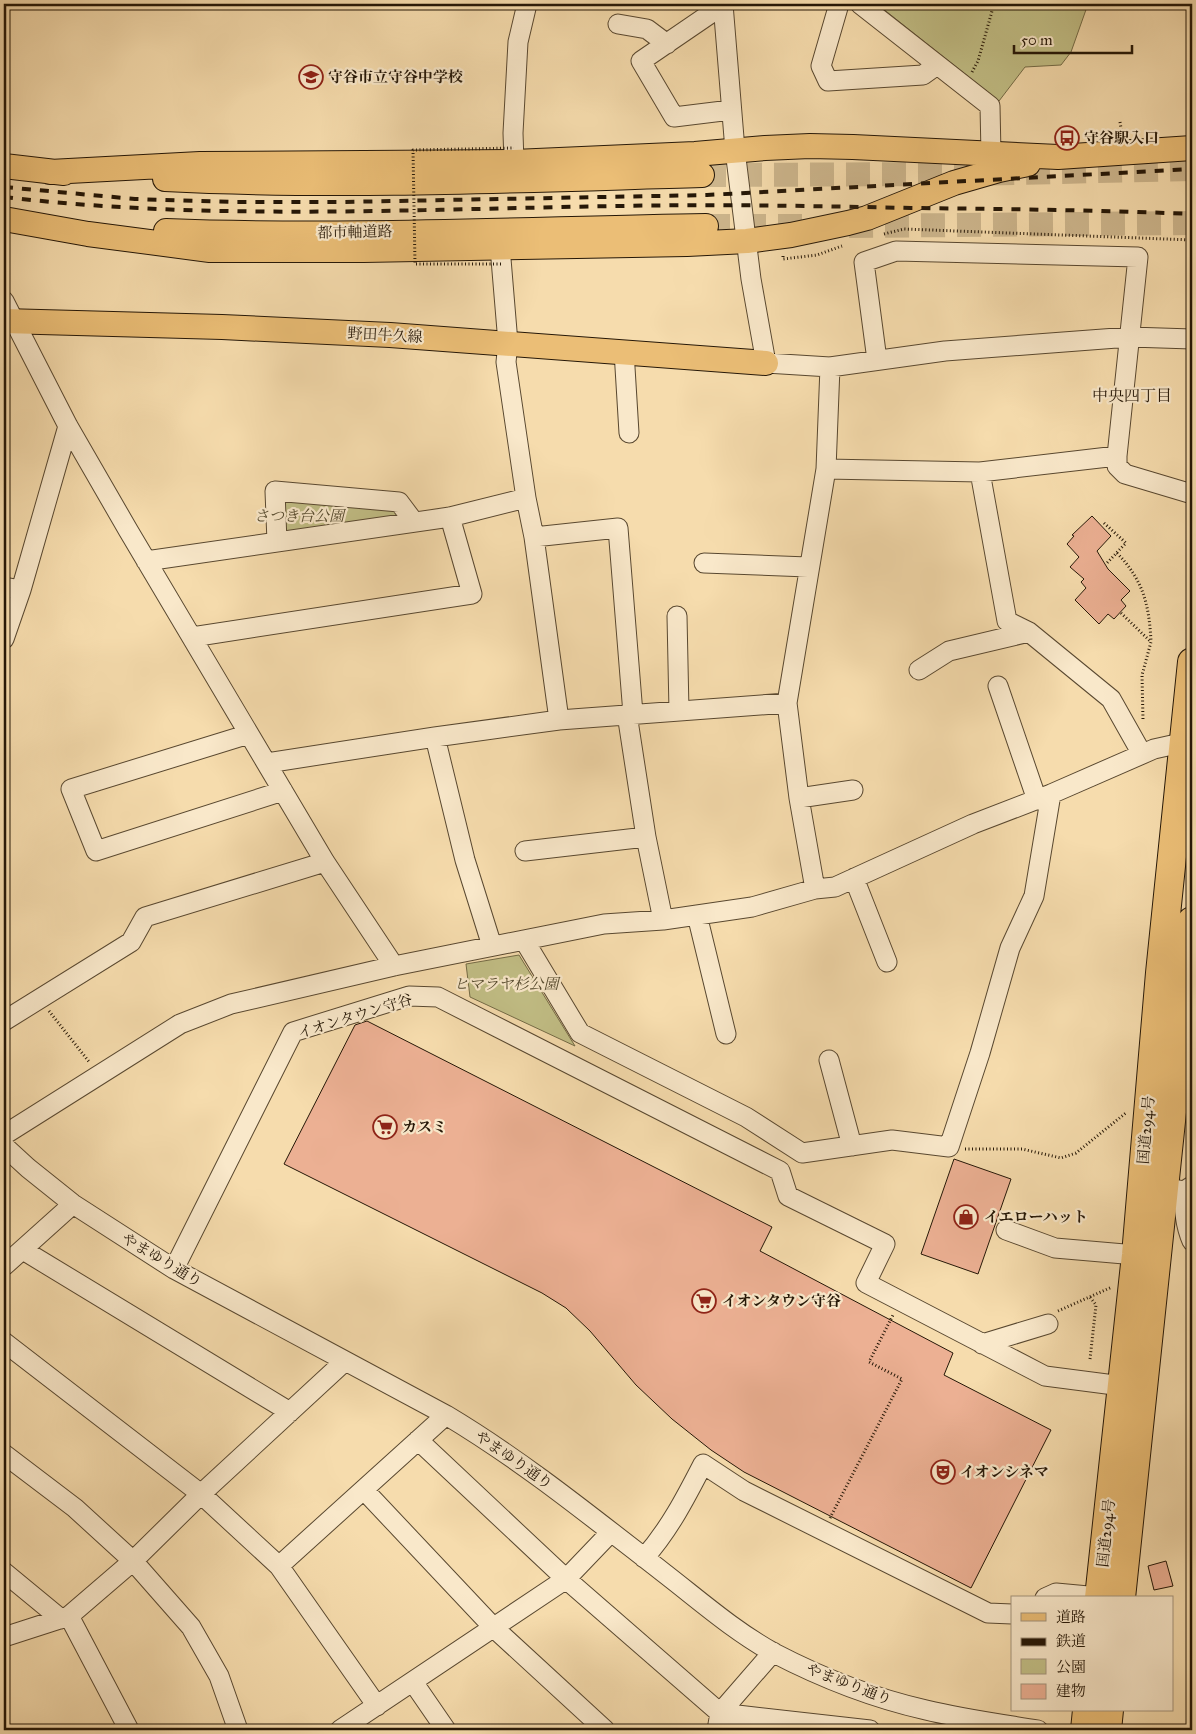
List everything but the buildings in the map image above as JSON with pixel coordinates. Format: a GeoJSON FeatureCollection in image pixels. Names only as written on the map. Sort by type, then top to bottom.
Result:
{"type":"FeatureCollection","features":[{"type":"Feature","properties":{"kind":"highway","name":"国道294号"},"geometry":{"type":"LineString","coordinates":[[1099,1596],[1136,1255],[1170,1187],[1160,973],[1188,751],[1192,662]]}},
{"type":"Feature","properties":{"kind":"highway","name":"国道294号"},"geometry":{"type":"LineString","coordinates":[[1121,1596],[1170,1187],[1192,920]]}},
{"type":"Feature","properties":{"kind":"highway"},"geometry":{"type":"LineString","coordinates":[[1085,1730],[1087,1712]]}},
{"type":"Feature","properties":{"kind":"highway"},"geometry":{"type":"LineString","coordinates":[[1106,1730],[1109,1712]]}},
{"type":"Feature","properties":{"kind":"main road"},"geometry":{"type":"LineString","coordinates":[[50,172],[200,164],[514,155],[695,154],[810,146],[1058,157],[1192,148]]}},
{"type":"Feature","properties":{"kind":"main road"},"geometry":{"type":"LineString","coordinates":[[4,219],[88,234],[210,250],[364,250],[500,256],[747,241],[791,235],[848,224],[954,183],[999,170],[1058,157]]}},
{"type":"Feature","properties":{"kind":"main road"},"geometry":{"type":"LineString","coordinates":[[4,166],[50,172],[207,181],[365,182],[702,175]]}},
{"type":"Feature","properties":{"kind":"main road","name":"都市軸道路"},"geometry":{"type":"LineString","coordinates":[[4,219],[94,227],[209,233],[706,226]]}},
{"type":"Feature","properties":{"kind":"main road","name":"野田牛久線"},"geometry":{"type":"LineString","coordinates":[[10,322],[222,327],[390,335],[766,363]]}},
{"type":"Feature","properties":{"kind":"street"},"geometry":{"type":"LineString","coordinates":[[514,155],[513,133],[518,42],[527,4]]}},
{"type":"Feature","properties":{"kind":"street"},"geometry":{"type":"LineString","coordinates":[[723,4],[641,61],[674,117],[731,110]]}},
{"type":"Feature","properties":{"kind":"street"},"geometry":{"type":"LineString","coordinates":[[723,4],[735,150],[751,279],[766,363],[830,367],[946,351],[1130,337],[1192,338]]}},
{"type":"Feature","properties":{"kind":"street"},"geometry":{"type":"LineString","coordinates":[[839,4],[821,66],[828,81],[924,76],[937,66]]}},
{"type":"Feature","properties":{"kind":"street"},"geometry":{"type":"LineString","coordinates":[[860,4],[990,106],[991,154]]}},
{"type":"Feature","properties":{"kind":"street"},"geometry":{"type":"LineString","coordinates":[[618,24],[647,29],[667,44]]}},
{"type":"Feature","properties":{"kind":"street"},"geometry":{"type":"LineString","coordinates":[[877,360],[864,262],[896,251],[1138,257],[1117,466],[1125,474],[1192,494]]}},
{"type":"Feature","properties":{"kind":"street"},"geometry":{"type":"LineString","coordinates":[[500,256],[508,344],[506,362],[526,498],[534,537],[559,720]]}},
{"type":"Feature","properties":{"kind":"street"},"geometry":{"type":"LineString","coordinates":[[4,302],[10,322],[146,561],[325,862],[394,966]]}},
{"type":"Feature","properties":{"kind":"street"},"geometry":{"type":"LineString","coordinates":[[624,352],[629,434]]}},
{"type":"Feature","properties":{"kind":"street"},"geometry":{"type":"LineString","coordinates":[[816,889],[799,798],[787,703],[808,567],[826,469],[830,367]]}},
{"type":"Feature","properties":{"kind":"street"},"geometry":{"type":"LineString","coordinates":[[4,640],[13,589],[68,426]]}},
{"type":"Feature","properties":{"kind":"street"},"geometry":{"type":"LineString","coordinates":[[826,469],[980,472],[1117,456]]}},
{"type":"Feature","properties":{"kind":"street"},"geometry":{"type":"LineString","coordinates":[[980,472],[1007,620],[1029,632],[1111,699],[1148,751]]}},
{"type":"Feature","properties":{"kind":"street"},"geometry":{"type":"LineString","coordinates":[[277,542],[275,492],[399,502],[414,522]]}},
{"type":"Feature","properties":{"kind":"street"},"geometry":{"type":"LineString","coordinates":[[146,561],[450,517],[526,498]]}},
{"type":"Feature","properties":{"kind":"street"},"geometry":{"type":"LineString","coordinates":[[192,637],[472,594],[450,517]]}},
{"type":"Feature","properties":{"kind":"street"},"geometry":{"type":"LineString","coordinates":[[534,537],[618,528],[630,714],[646,837],[663,920]]}},
{"type":"Feature","properties":{"kind":"street"},"geometry":{"type":"LineString","coordinates":[[704,563],[808,567]]}},
{"type":"Feature","properties":{"kind":"street"},"geometry":{"type":"LineString","coordinates":[[677,616],[680,711]]}},
{"type":"Feature","properties":{"kind":"street"},"geometry":{"type":"LineString","coordinates":[[919,670],[949,652],[1029,632]]}},
{"type":"Feature","properties":{"kind":"street"},"geometry":{"type":"LineString","coordinates":[[524,940],[580,1033],[746,1117],[802,1153],[892,1140],[949,1147],[980,1053],[1010,948],[1034,896],[1044,797],[998,686]]}},
{"type":"Feature","properties":{"kind":"street"},"geometry":{"type":"LineString","coordinates":[[267,763],[559,720],[787,703]]}},
{"type":"Feature","properties":{"kind":"street"},"geometry":{"type":"LineString","coordinates":[[249,734],[71,789],[96,851],[283,791]]}},
{"type":"Feature","properties":{"kind":"street"},"geometry":{"type":"LineString","coordinates":[[435,737],[465,860],[492,946]]}},
{"type":"Feature","properties":{"kind":"street"},"geometry":{"type":"LineString","coordinates":[[4,1135],[180,1024],[231,1004],[394,966],[604,924],[663,920],[697,915],[752,906],[816,889],[834,887],[974,824],[1044,797],[1148,751],[1172,745],[1188,751]]}},
{"type":"Feature","properties":{"kind":"street"},"geometry":{"type":"LineString","coordinates":[[799,798],[853,790]]}},
{"type":"Feature","properties":{"kind":"street"},"geometry":{"type":"LineString","coordinates":[[525,851],[646,837]]}},
{"type":"Feature","properties":{"kind":"street"},"geometry":{"type":"LineString","coordinates":[[4,1021],[130,942],[145,917],[325,862]]}},
{"type":"Feature","properties":{"kind":"street"},"geometry":{"type":"LineString","coordinates":[[854,878],[888,962]]}},
{"type":"Feature","properties":{"kind":"street"},"geometry":{"type":"LineString","coordinates":[[697,915],[726,1034]]}},
{"type":"Feature","properties":{"kind":"street","name":"イオンタウン守谷"},"geometry":{"type":"LineString","coordinates":[[174,1269],[293,1032],[409,996],[438,997],[780,1171],[788,1196],[885,1244],[866,1283],[1045,1376],[1122,1386]]}},
{"type":"Feature","properties":{"kind":"street"},"geometry":{"type":"LineString","coordinates":[[829,1060],[852,1146]]}},
{"type":"Feature","properties":{"kind":"street","name":"やまゆり通り"},"geometry":{"type":"LineString","coordinates":[[4,1146],[73,1204],[174,1269],[446,1415],[479,1435],[516,1460],[731,1625],[772,1652],[858,1691],[894,1702],[971,1719],[1038,1730]]}},
{"type":"Feature","properties":{"kind":"street"},"geometry":{"type":"LineString","coordinates":[[1170,1187],[1184,1209],[1192,1241]]}},
{"type":"Feature","properties":{"kind":"street"},"geometry":{"type":"LineString","coordinates":[[4,1266],[73,1204]]}},
{"type":"Feature","properties":{"kind":"street"},"geometry":{"type":"LineString","coordinates":[[1006,1230],[1056,1248],[1136,1255]]}},
{"type":"Feature","properties":{"kind":"street"},"geometry":{"type":"LineString","coordinates":[[23,1250],[290,1412]]}},
{"type":"Feature","properties":{"kind":"street"},"geometry":{"type":"LineString","coordinates":[[982,1344],[1048,1324]]}},
{"type":"Feature","properties":{"kind":"street"},"geometry":{"type":"LineString","coordinates":[[4,1342],[200,1494],[279,1566],[377,1706]]}},
{"type":"Feature","properties":{"kind":"street"},"geometry":{"type":"LineString","coordinates":[[4,1637],[65,1617],[133,1562],[200,1494],[345,1361]]}},
{"type":"Feature","properties":{"kind":"street"},"geometry":{"type":"LineString","coordinates":[[279,1566],[446,1415]]}},
{"type":"Feature","properties":{"kind":"street"},"geometry":{"type":"LineString","coordinates":[[418,1440],[719,1722],[870,1730]]}},
{"type":"Feature","properties":{"kind":"street"},"geometry":{"type":"LineString","coordinates":[[4,1454],[75,1508],[133,1562],[191,1627],[219,1676],[238,1730]]}},
{"type":"Feature","properties":{"kind":"street"},"geometry":{"type":"LineString","coordinates":[[644,1558],[662,1538],[703,1464],[744,1491],[988,1613],[1011,1614]]}},
{"type":"Feature","properties":{"kind":"street"},"geometry":{"type":"LineString","coordinates":[[364,1490],[494,1628],[605,1730]]}},
{"type":"Feature","properties":{"kind":"street"},"geometry":{"type":"LineString","coordinates":[[340,1730],[566,1580],[611,1532]]}},
{"type":"Feature","properties":{"kind":"street"},"geometry":{"type":"LineString","coordinates":[[4,1572],[65,1617],[129,1730]]}},
{"type":"Feature","properties":{"kind":"street"},"geometry":{"type":"LineString","coordinates":[[1049,1596],[1056,1593],[1082,1596]]}},
{"type":"Feature","properties":{"kind":"street"},"geometry":{"type":"LineString","coordinates":[[719,1722],[772,1652]]}},
{"type":"Feature","properties":{"kind":"street"},"geometry":{"type":"LineString","coordinates":[[413,1682],[446,1730]]}},
{"type":"Feature","properties":{"kind":"path"},"geometry":{"type":"LineString","coordinates":[[963,86],[978,61],[994,4]]}},
{"type":"Feature","properties":{"kind":"path"},"geometry":{"type":"LineString","coordinates":[[1120,122],[1122,134]]}},
{"type":"Feature","properties":{"kind":"path"},"geometry":{"type":"LineString","coordinates":[[500,256],[415,264],[412,150],[514,155]]}},
{"type":"Feature","properties":{"kind":"path"},"geometry":{"type":"LineString","coordinates":[[1104,523],[1126,543],[1107,562]]}},
{"type":"Feature","properties":{"kind":"path"},"geometry":{"type":"LineString","coordinates":[[1117,554],[1133,570],[1148,609],[1151,642],[1142,675],[1143,719],[1148,751]]}},
{"type":"Feature","properties":{"kind":"path"},"geometry":{"type":"LineString","coordinates":[[1121,613],[1151,642]]}},
{"type":"Feature","properties":{"kind":"path"},"geometry":{"type":"LineString","coordinates":[[39,998],[99,1075]]}},
{"type":"Feature","properties":{"kind":"path"},"geometry":{"type":"LineString","coordinates":[[949,1147],[956,1149],[1022,1149],[1061,1158],[1076,1153],[1131,1109]]}},
{"type":"Feature","properties":{"kind":"path"},"geometry":{"type":"LineString","coordinates":[[1048,1324],[1051,1314],[1117,1285]]}},
{"type":"Feature","properties":{"kind":"path"},"geometry":{"type":"LineString","coordinates":[[1090,1297],[1096,1305],[1090,1359]]}},
{"type":"Feature","properties":{"kind":"path"},"geometry":{"type":"LineString","coordinates":[[831,1516],[902,1379],[869,1362],[890,1320]]}},
{"type":"Feature","properties":{"kind":"green space"},"geometry":{"type":"Polygon","coordinates":[[[877,4],[1088,4],[1071,52],[1061,65],[1025,67],[999,101],[877,4]]]}},
{"type":"Feature","properties":{"kind":"green space","name":"さつき台公園"},"geometry":{"type":"Polygon","coordinates":[[[275,491],[399,502],[414,522],[277,542],[275,491]]]}},
{"type":"Feature","properties":{"kind":"green space","name":"ヒマラヤ杉公園"},"geometry":{"type":"Polygon","coordinates":[[[519,955],[575,1046],[470,997],[466,964],[519,955]]]}},
{"type":"Feature","properties":{"kind":"tunnel"},"geometry":{"type":"LineString","coordinates":[[702,175],[969,174],[1192,169]]}},
{"type":"Feature","properties":{"kind":"tunnel"},"geometry":{"type":"LineString","coordinates":[[849,226],[1192,223]]}},
{"type":"Feature","properties":{"kind":"tunnel"},"geometry":{"type":"LineString","coordinates":[[706,226],[803,226]]}},
{"type":"Feature","properties":{"kind":"railway"},"geometry":{"type":"LineString","coordinates":[[4,187],[135,199],[234,202],[342,202],[707,195],[1192,169]]}},
{"type":"Feature","properties":{"kind":"railway"},"geometry":{"type":"LineString","coordinates":[[4,197],[157,209],[234,211],[311,212],[728,205],[1192,214]]}},
{"type":"Feature","properties":{"kind":"place","name":"守谷市立守谷中学校"},"geometry":{"type":"Point","coordinates":[311,77]}},
{"type":"Feature","properties":{"kind":"place","name":"守谷駅入口"},"geometry":{"type":"Point","coordinates":[1067,138]}},
{"type":"Feature","properties":{"kind":"place","name":"カスミ"},"geometry":{"type":"Point","coordinates":[385,1127]}},
{"type":"Feature","properties":{"kind":"place","name":"イエローハット"},"geometry":{"type":"Point","coordinates":[966,1217]}},
{"type":"Feature","properties":{"kind":"place","name":"イオンタウン守谷"},"geometry":{"type":"Point","coordinates":[704,1301]}},
{"type":"Feature","properties":{"kind":"place","name":"イオンシネマ"},"geometry":{"type":"Point","coordinates":[943,1472]}},
{"type":"Feature","properties":{"kind":"district","name":"中央四丁目"},"geometry":{"type":"Point","coordinates":[1132,395]}}]}
